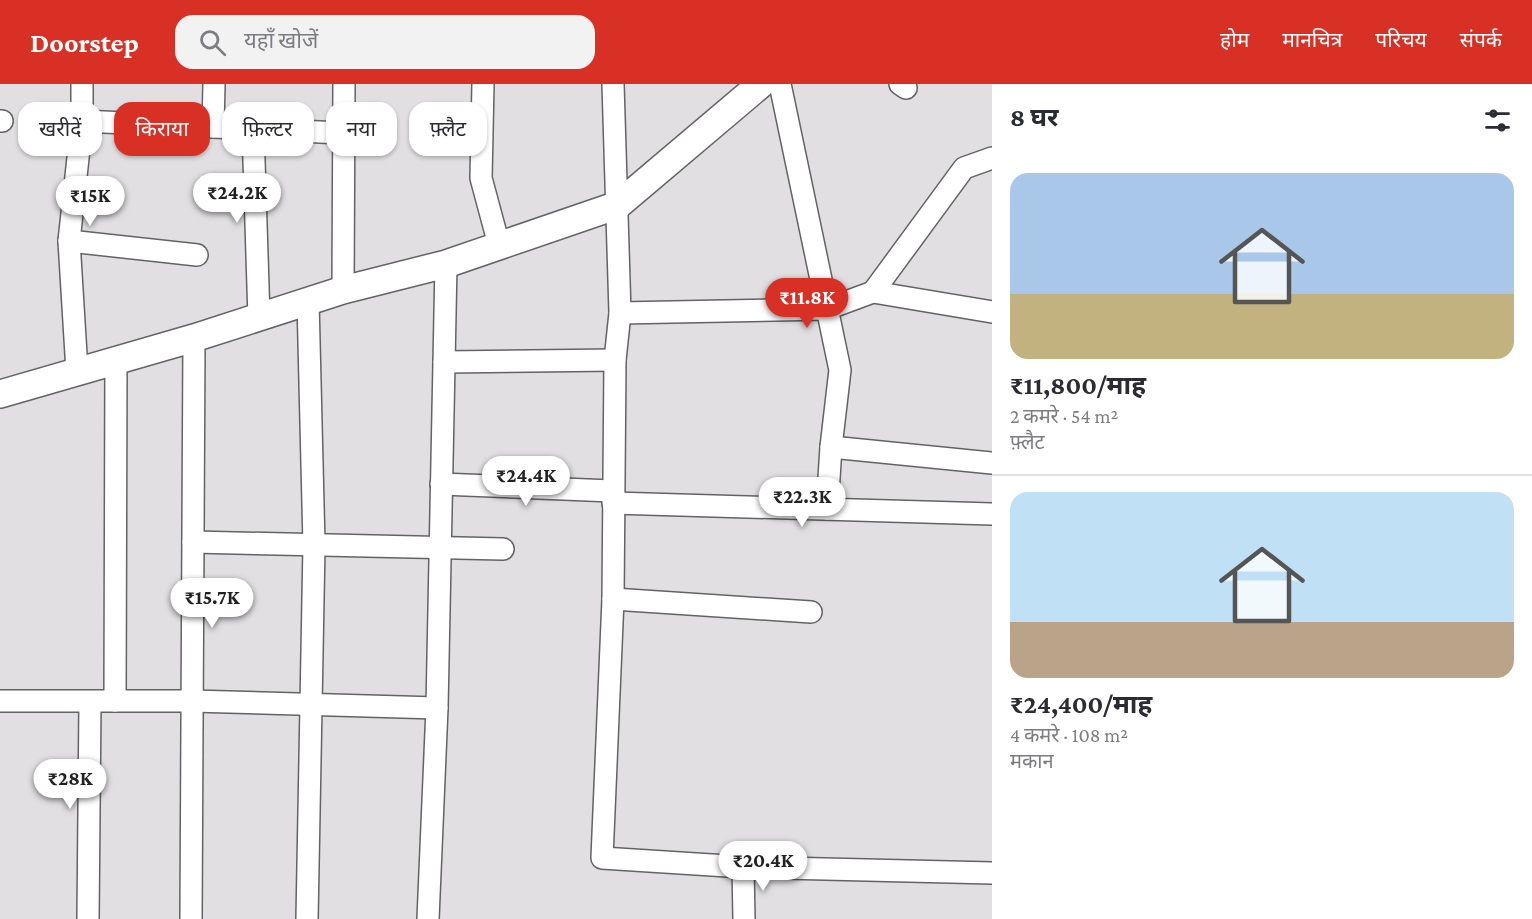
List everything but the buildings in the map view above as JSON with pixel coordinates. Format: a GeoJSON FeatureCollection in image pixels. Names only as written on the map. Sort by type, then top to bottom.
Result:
{"type":"FeatureCollection","features":[{"type":"Feature","properties":{"kind":"street"},"geometry":{"type":"LineString","coordinates":[[82,84],[82,102]]}},
{"type":"Feature","properties":{"kind":"street"},"geometry":{"type":"LineString","coordinates":[[213,127],[214,84]]}},
{"type":"Feature","properties":{"kind":"street"},"geometry":{"type":"LineString","coordinates":[[343,102],[344,84]]}},
{"type":"Feature","properties":{"kind":"street"},"geometry":{"type":"LineString","coordinates":[[483,84],[481,178],[499,245]]}},
{"type":"Feature","properties":{"kind":"street"},"geometry":{"type":"LineString","coordinates":[[613,84],[620,313],[615,360],[613,600],[602,858],[742,867],[992,873]]}},
{"type":"Feature","properties":{"kind":"street"},"geometry":{"type":"LineString","coordinates":[[0,394],[194,338],[343,290],[446,264],[618,205],[761,84]]}},
{"type":"Feature","properties":{"kind":"street"},"geometry":{"type":"LineString","coordinates":[[780,84],[840,370],[827,509]]}},
{"type":"Feature","properties":{"kind":"street"},"geometry":{"type":"LineString","coordinates":[[102,122],[222,127]]}},
{"type":"Feature","properties":{"kind":"street"},"geometry":{"type":"LineString","coordinates":[[77,371],[69,242],[78,156]]}},
{"type":"Feature","properties":{"kind":"street"},"geometry":{"type":"LineString","coordinates":[[254,156],[259,318]]}},
{"type":"Feature","properties":{"kind":"street"},"geometry":{"type":"LineString","coordinates":[[342,156],[343,290]]}},
{"type":"Feature","properties":{"kind":"street"},"geometry":{"type":"LineString","coordinates":[[873,292],[964,168],[992,158]]}},
{"type":"Feature","properties":{"kind":"street"},"geometry":{"type":"LineString","coordinates":[[69,242],[196,255]]}},
{"type":"Feature","properties":{"kind":"street"},"geometry":{"type":"LineString","coordinates":[[428,919],[437,708],[446,264]]}},
{"type":"Feature","properties":{"kind":"street"},"geometry":{"type":"LineString","coordinates":[[620,313],[827,309],[873,292],[992,312]]}},
{"type":"Feature","properties":{"kind":"street"},"geometry":{"type":"LineString","coordinates":[[307,919],[313,706],[314,544],[308,301]]}},
{"type":"Feature","properties":{"kind":"street"},"geometry":{"type":"LineString","coordinates":[[191,919],[194,338]]}},
{"type":"Feature","properties":{"kind":"street"},"geometry":{"type":"LineString","coordinates":[[115,701],[116,360]]}},
{"type":"Feature","properties":{"kind":"street"},"geometry":{"type":"LineString","coordinates":[[444,362],[615,360]]}},
{"type":"Feature","properties":{"kind":"street"},"geometry":{"type":"LineString","coordinates":[[831,447],[992,463]]}},
{"type":"Feature","properties":{"kind":"street"},"geometry":{"type":"LineString","coordinates":[[441,484],[613,497],[827,509],[992,514]]}},
{"type":"Feature","properties":{"kind":"street"},"geometry":{"type":"LineString","coordinates":[[193,542],[503,549]]}},
{"type":"Feature","properties":{"kind":"street"},"geometry":{"type":"LineString","coordinates":[[613,600],[811,612]]}},
{"type":"Feature","properties":{"kind":"street"},"geometry":{"type":"LineString","coordinates":[[0,701],[192,701],[437,708]]}},
{"type":"Feature","properties":{"kind":"street"},"geometry":{"type":"LineString","coordinates":[[88,919],[90,702]]}},
{"type":"Feature","properties":{"kind":"street"},"geometry":{"type":"LineString","coordinates":[[742,867],[744,919]]}}]}
